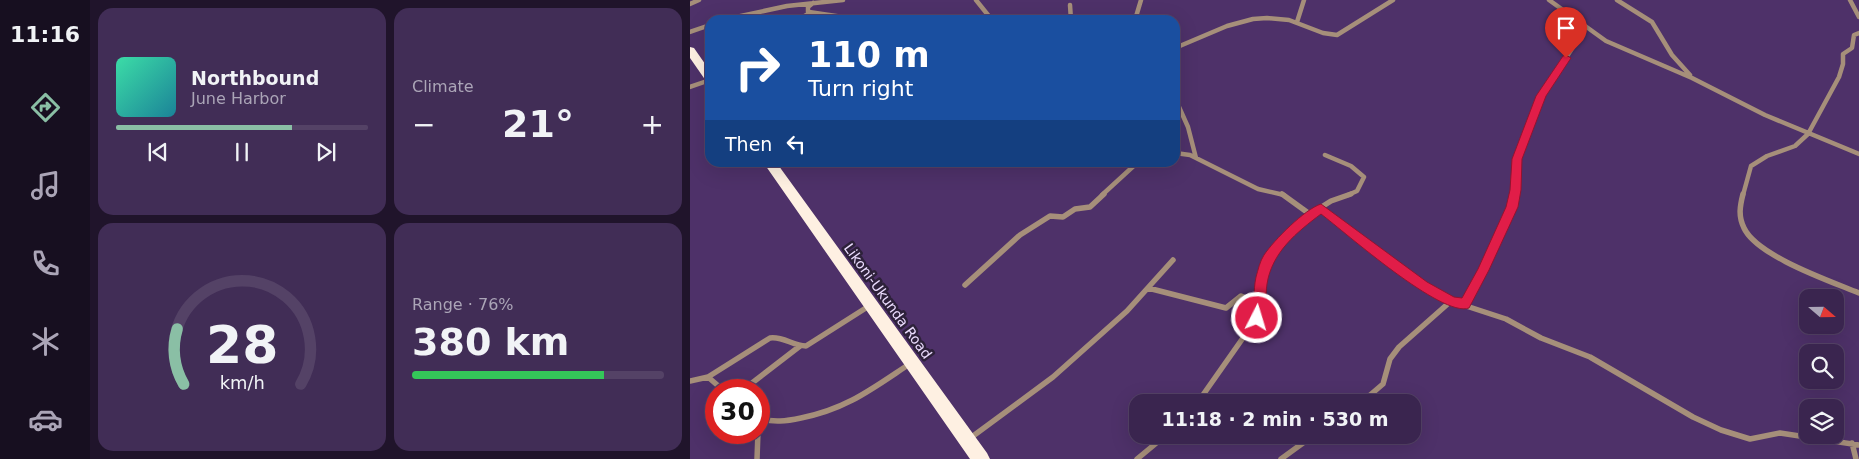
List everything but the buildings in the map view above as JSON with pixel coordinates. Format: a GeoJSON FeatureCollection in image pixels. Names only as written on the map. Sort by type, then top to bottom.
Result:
{"type":"FeatureCollection","features":[{"type":"Feature","properties":{"kind":"highway"},"geometry":{"type":"LineString","coordinates":[[690,50],[705,64]]}},
{"type":"Feature","properties":{"kind":"highway","name":"Likoni-Ukunda Road"},"geometry":{"type":"LineString","coordinates":[[773,167],[980,459]]}},
{"type":"Feature","properties":{"kind":"street"},"geometry":{"type":"LineString","coordinates":[[690,4],[700,0]]}},
{"type":"Feature","properties":{"kind":"street"},"geometry":{"type":"LineString","coordinates":[[740,15],[816,1],[843,0]]}},
{"type":"Feature","properties":{"kind":"street"},"geometry":{"type":"LineString","coordinates":[[976,0],[988,15]]}},
{"type":"Feature","properties":{"kind":"street"},"geometry":{"type":"LineString","coordinates":[[1136,15],[1140,0]]}},
{"type":"Feature","properties":{"kind":"street"},"geometry":{"type":"LineString","coordinates":[[1297,22],[1304,0]]}},
{"type":"Feature","properties":{"kind":"street"},"geometry":{"type":"LineString","coordinates":[[1180,46],[1242,20],[1281,18],[1327,34],[1337,35],[1393,0]]}},
{"type":"Feature","properties":{"kind":"street"},"geometry":{"type":"LineString","coordinates":[[1549,0],[1606,41],[1692,78],[1808,134],[1859,154]]}},
{"type":"Feature","properties":{"kind":"street"},"geometry":{"type":"LineString","coordinates":[[1617,0],[1652,22],[1672,55],[1692,78]]}},
{"type":"Feature","properties":{"kind":"street"},"geometry":{"type":"LineString","coordinates":[[1850,0],[1859,17]]}},
{"type":"Feature","properties":{"kind":"street"},"geometry":{"type":"LineString","coordinates":[[806,15],[809,12],[808,7],[816,1]]}},
{"type":"Feature","properties":{"kind":"street"},"geometry":{"type":"LineString","coordinates":[[1070,5],[1071,15]]}},
{"type":"Feature","properties":{"kind":"street"},"geometry":{"type":"LineString","coordinates":[[1465,304],[1512,207],[1516,190],[1517,159],[1541,96],[1575,44],[1570,30],[1559,17],[1561,10]]}},
{"type":"Feature","properties":{"kind":"street"},"geometry":{"type":"LineString","coordinates":[[809,12],[829,15]]}},
{"type":"Feature","properties":{"kind":"street"},"geometry":{"type":"LineString","coordinates":[[690,32],[705,27]]}},
{"type":"Feature","properties":{"kind":"street"},"geometry":{"type":"LineString","coordinates":[[1859,33],[1854,35],[1852,48],[1843,54],[1844,64],[1839,77],[1821,106],[1808,134],[1795,146],[1767,156],[1752,166],[1739,210],[1744,228],[1755,243],[1770,253],[1859,293]]}},
{"type":"Feature","properties":{"kind":"street"},"geometry":{"type":"LineString","coordinates":[[690,87],[705,81]]}},
{"type":"Feature","properties":{"kind":"street"},"geometry":{"type":"LineString","coordinates":[[1180,106],[1191,134],[1196,158]]}},
{"type":"Feature","properties":{"kind":"street"},"geometry":{"type":"LineString","coordinates":[[1180,153],[1196,158],[1252,187],[1282,194],[1311,215]]}},
{"type":"Feature","properties":{"kind":"street"},"geometry":{"type":"LineString","coordinates":[[1204,394],[1259,313],[1262,274],[1268,258],[1282,240],[1311,215],[1330,201],[1357,190],[1364,177],[1349,164],[1325,155]]}},
{"type":"Feature","properties":{"kind":"street"},"geometry":{"type":"LineString","coordinates":[[965,285],[1020,235],[1050,216],[1063,217],[1076,209],[1090,207],[1133,167]]}},
{"type":"Feature","properties":{"kind":"street"},"geometry":{"type":"LineString","coordinates":[[1321,208],[1423,286],[1451,301],[1465,304],[1506,319],[1541,338],[1590,357],[1693,417],[1721,430],[1750,439],[1780,433],[1856,444],[1856,459]]}},
{"type":"Feature","properties":{"kind":"street"},"geometry":{"type":"LineString","coordinates":[[967,441],[1054,377],[1108,329],[1173,260]]}},
{"type":"Feature","properties":{"kind":"street"},"geometry":{"type":"LineString","coordinates":[[1148,288],[1226,308],[1241,296],[1261,304]]}},
{"type":"Feature","properties":{"kind":"street"},"geometry":{"type":"LineString","coordinates":[[1371,394],[1383,384],[1390,359],[1399,347],[1451,301]]}},
{"type":"Feature","properties":{"kind":"street"},"geometry":{"type":"LineString","coordinates":[[690,380],[708,377],[770,338],[777,337],[800,346],[806,346],[870,306]]}},
{"type":"Feature","properties":{"kind":"street"},"geometry":{"type":"LineString","coordinates":[[757,379],[800,346]]}},
{"type":"Feature","properties":{"kind":"street"},"geometry":{"type":"LineString","coordinates":[[770,421],[791,420],[826,413],[853,401],[912,362]]}},
{"type":"Feature","properties":{"kind":"street"},"geometry":{"type":"LineString","coordinates":[[757,459],[758,444]]}},
{"type":"Feature","properties":{"kind":"street"},"geometry":{"type":"LineString","coordinates":[[1137,459],[1155,444]]}},
{"type":"Feature","properties":{"kind":"street"},"geometry":{"type":"LineString","coordinates":[[1281,459],[1302,444]]}},
{"type":"Feature","properties":{"kind":"route"},"geometry":{"type":"LineString","coordinates":[[1257,318],[1261,306],[1259,294],[1262,274],[1268,258],[1292,230],[1321,208],[1423,286],[1451,301],[1465,304],[1512,207],[1516,190],[1517,159],[1522,151],[1541,96],[1555,73],[1562,67],[1566,58]]}}]}
